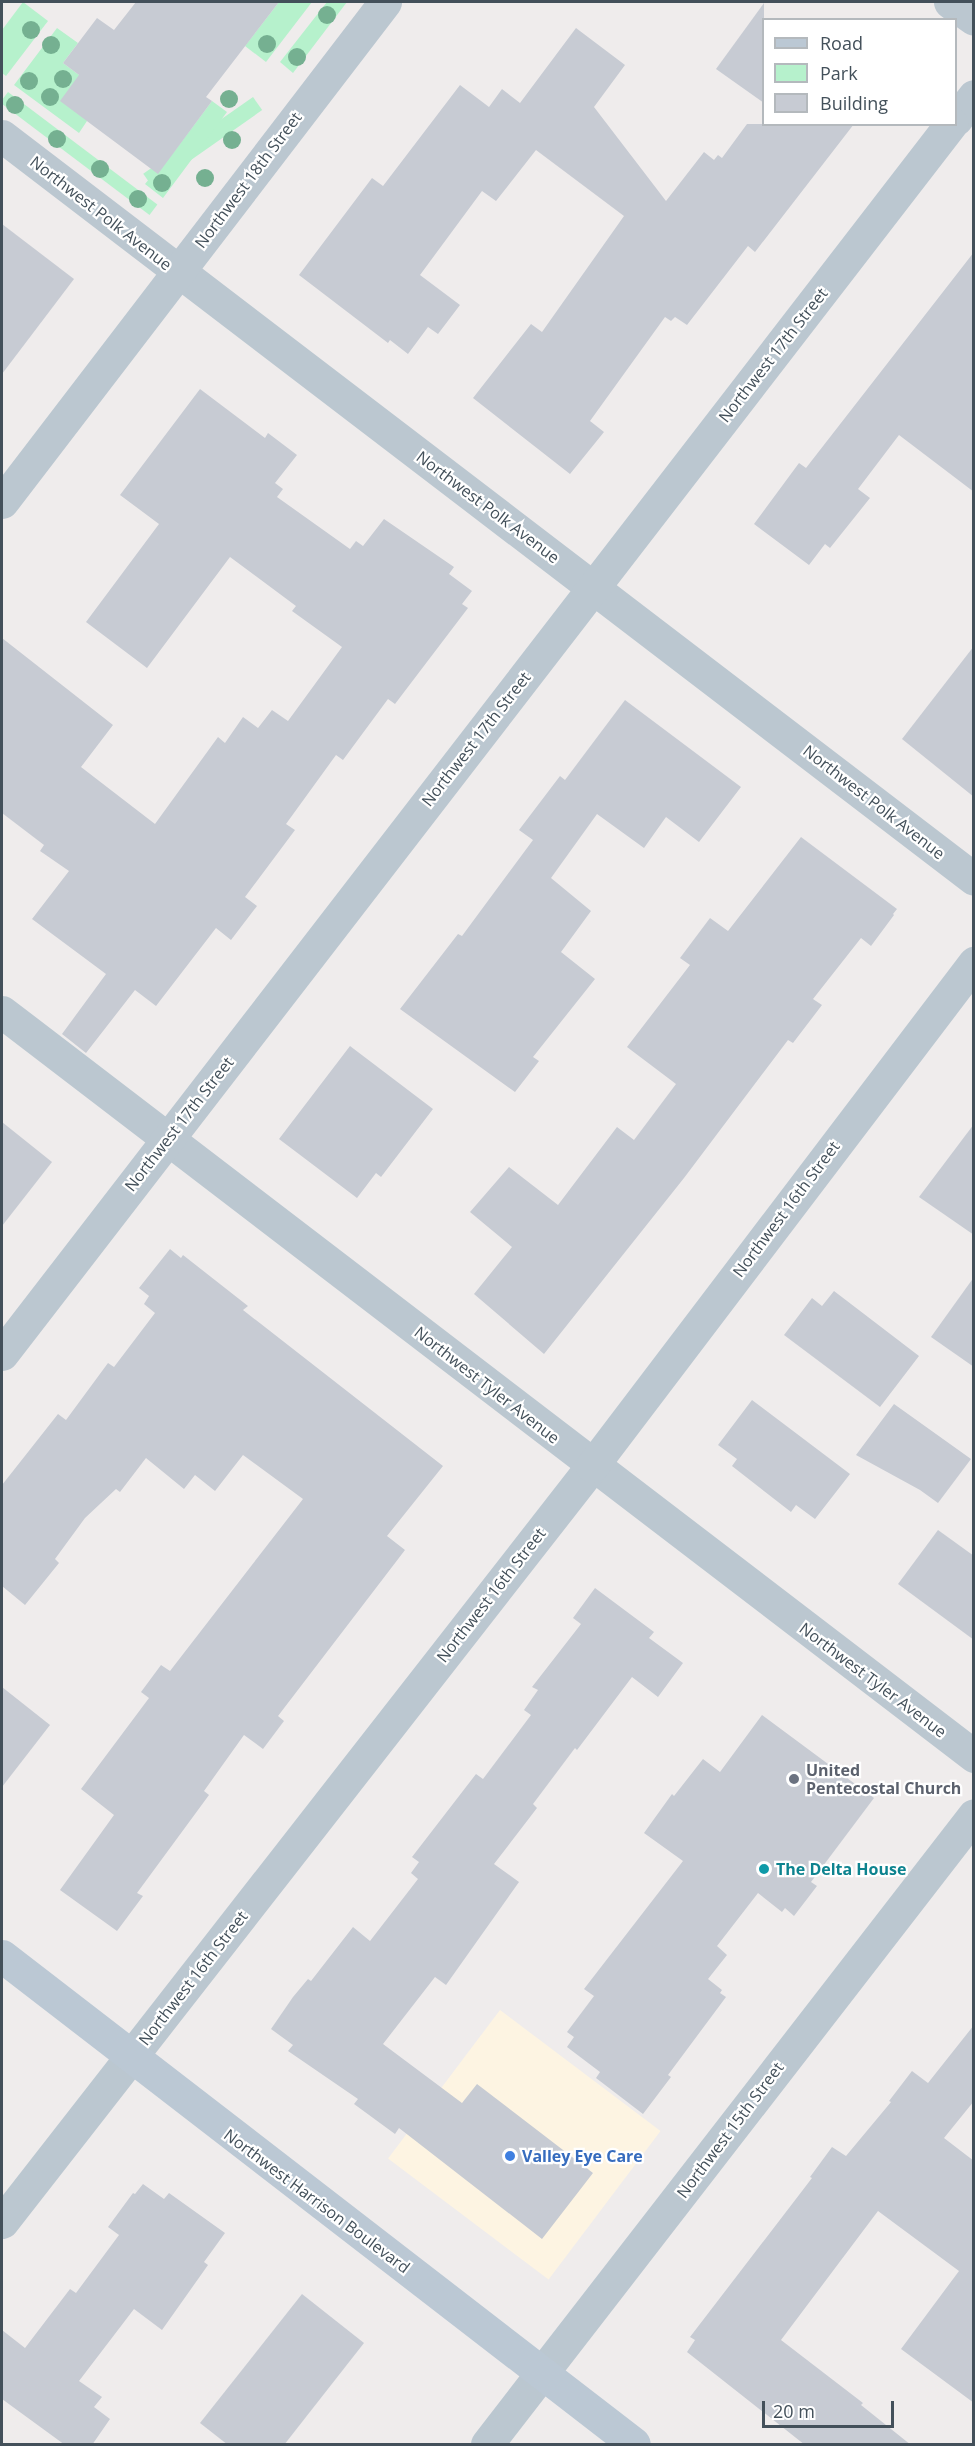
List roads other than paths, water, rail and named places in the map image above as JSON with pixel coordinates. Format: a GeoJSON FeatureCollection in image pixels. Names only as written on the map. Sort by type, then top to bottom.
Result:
{"type":"FeatureCollection","features":[{"type":"Feature","properties":{"kind":"main road","name":"Northwest Harrison Boulevard"},"geometry":{"type":"LineString","coordinates":[[2,1956],[130,2058],[634,2445]]}},
{"type":"Feature","properties":{"kind":"street","name":"Northwest 18th Street"},"geometry":{"type":"LineString","coordinates":[[2,502],[385,2]]}},
{"type":"Feature","properties":{"kind":"street"},"geometry":{"type":"LineString","coordinates":[[950,2],[974,19]]}},
{"type":"Feature","properties":{"kind":"street"},"geometry":{"type":"LineString","coordinates":[[957,118],[974,96]]}},
{"type":"Feature","properties":{"kind":"street","name":"Northwest 17th Street"},"geometry":{"type":"LineString","coordinates":[[2,1354],[949,126]]}},
{"type":"Feature","properties":{"kind":"street","name":"Northwest Polk Avenue"},"geometry":{"type":"LineString","coordinates":[[2,136],[177,273],[974,879]]}},
{"type":"Feature","properties":{"kind":"street","name":"Northwest 16th Street"},"geometry":{"type":"LineString","coordinates":[[2,2222],[591,1466],[974,963]]}},
{"type":"Feature","properties":{"kind":"street","name":"Northwest Tyler Avenue"},"geometry":{"type":"LineString","coordinates":[[2,1012],[591,1466],[974,1756]]}},
{"type":"Feature","properties":{"kind":"street","name":"Northwest 15th Street"},"geometry":{"type":"LineString","coordinates":[[487,2445],[888,1923],[974,1815]]}},
{"type":"Feature","properties":{"kind":"place","name":"United Pentecostal Church"},"geometry":{"type":"Point","coordinates":[794,1779]}},
{"type":"Feature","properties":{"kind":"place","name":"The Delta House"},"geometry":{"type":"Point","coordinates":[764,1869]}},
{"type":"Feature","properties":{"kind":"place","name":"Valley Eye Care"},"geometry":{"type":"Point","coordinates":[510,2156]}}]}
